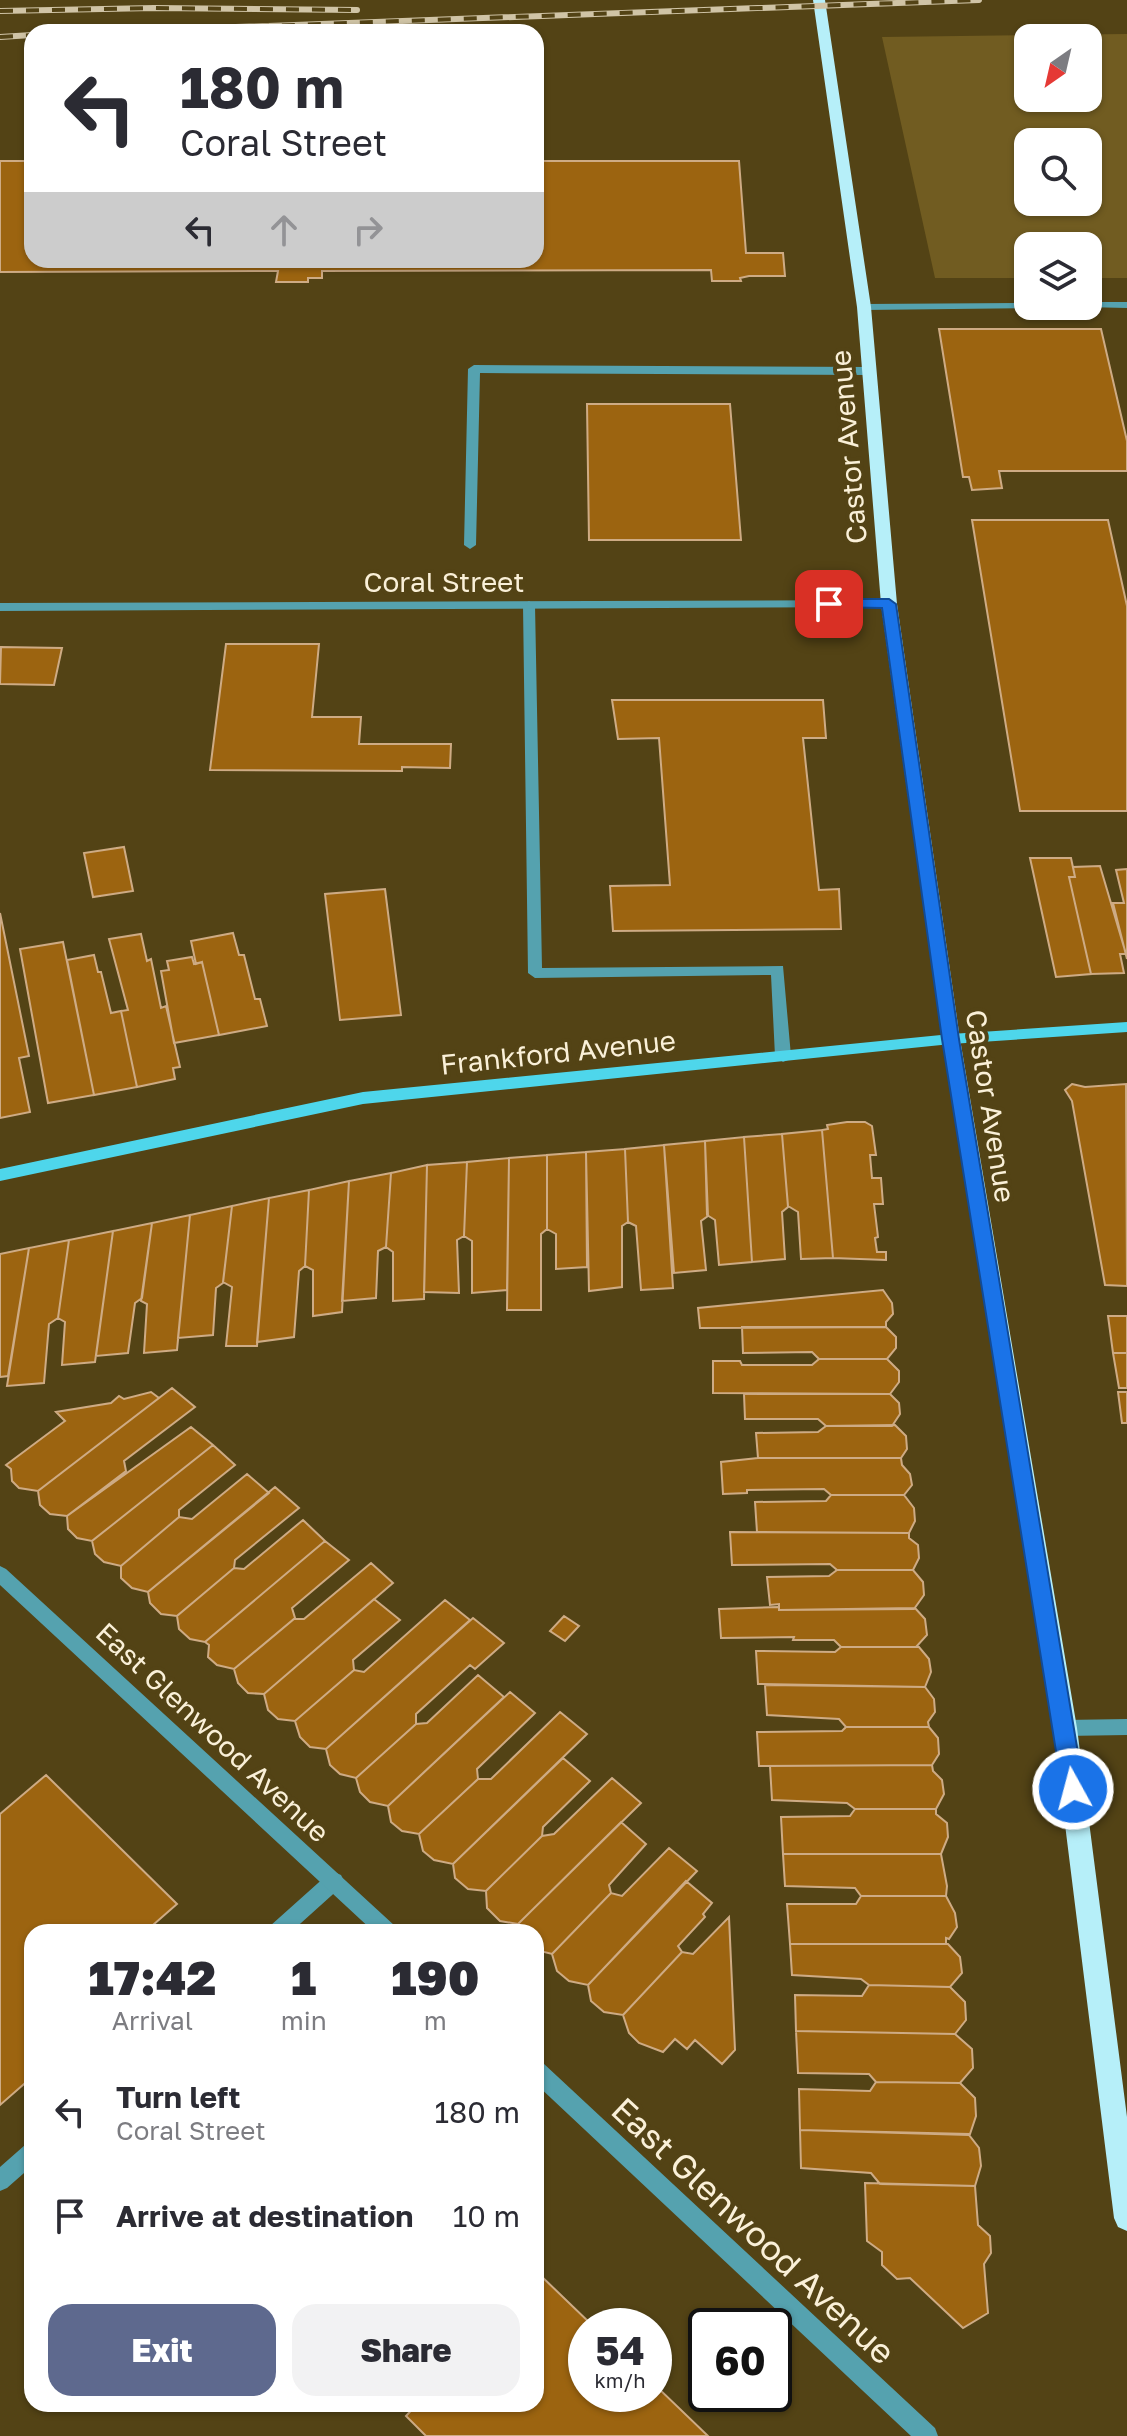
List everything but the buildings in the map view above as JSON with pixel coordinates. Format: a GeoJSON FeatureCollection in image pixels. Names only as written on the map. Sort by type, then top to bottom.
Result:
{"type":"FeatureCollection","features":[{"type":"Feature","properties":{"kind":"main road","name":"Castor Avenue"},"geometry":{"type":"LineString","coordinates":[[819,0],[864,307],[889,604],[951,1039],[1065,1728],[1127,2218]]}},
{"type":"Feature","properties":{"kind":"main road","name":"Frankford Avenue"},"geometry":{"type":"LineString","coordinates":[[0,1175],[363,1098],[951,1039],[1127,1027]]}},
{"type":"Feature","properties":{"kind":"street"},"geometry":{"type":"LineString","coordinates":[[1102,305],[1127,305]]}},
{"type":"Feature","properties":{"kind":"street"},"geometry":{"type":"LineString","coordinates":[[864,307],[1014,306]]}},
{"type":"Feature","properties":{"kind":"street"},"geometry":{"type":"LineString","coordinates":[[470,545],[474,369],[870,371]]}},
{"type":"Feature","properties":{"kind":"street","name":"Coral Street"},"geometry":{"type":"LineString","coordinates":[[0,607],[889,604]]}},
{"type":"Feature","properties":{"kind":"street"},"geometry":{"type":"LineString","coordinates":[[529,605],[535,973],[778,970],[783,1056]]}},
{"type":"Feature","properties":{"kind":"street","name":"East Glenwood Avenue"},"geometry":{"type":"LineString","coordinates":[[0,1574],[380,1924]]}},
{"type":"Feature","properties":{"kind":"street"},"geometry":{"type":"LineString","coordinates":[[1065,1728],[1127,1727]]}},
{"type":"Feature","properties":{"kind":"street"},"geometry":{"type":"LineString","coordinates":[[286,1924],[334,1881]]}},
{"type":"Feature","properties":{"kind":"street","name":"East Glenwood Avenue"},"geometry":{"type":"LineString","coordinates":[[544,2077],[927,2436]]}},
{"type":"Feature","properties":{"kind":"street"},"geometry":{"type":"LineString","coordinates":[[0,2181],[24,2159]]}},
{"type":"Feature","properties":{"kind":"shaded area"},"geometry":{"type":"Polygon","coordinates":[[[1102,34],[1127,34],[1127,278],[1102,278],[1102,232],[1014,232],[1014,278],[935,278],[882,37],[1014,35],[1014,112],[1102,112],[1102,34]]]}},
{"type":"Feature","properties":{"kind":"railway"},"geometry":{"type":"LineString","coordinates":[[320,24],[979,0]]}},
{"type":"Feature","properties":{"kind":"railway"},"geometry":{"type":"LineString","coordinates":[[0,11],[154,8],[357,10]]}},
{"type":"Feature","properties":{"kind":"railway"},"geometry":{"type":"LineString","coordinates":[[0,37],[24,36]]}},
{"type":"Feature","properties":{"kind":"route"},"geometry":{"type":"LineString","coordinates":[[829,604],[889,604],[951,1039],[1073,1789]]}}]}
